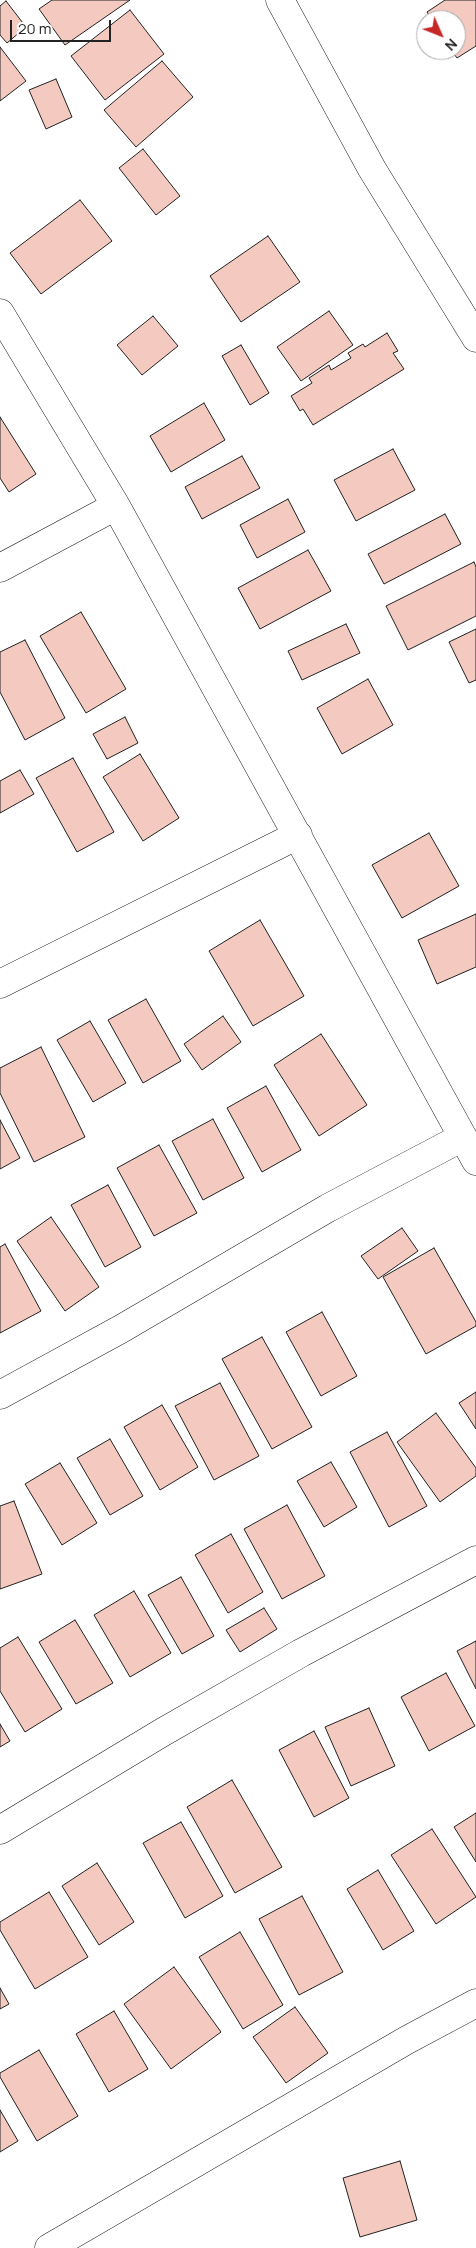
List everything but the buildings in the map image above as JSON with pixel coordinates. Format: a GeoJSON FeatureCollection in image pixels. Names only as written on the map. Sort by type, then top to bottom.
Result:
{"type":"FeatureCollection","features":[{"type":"Feature","properties":{"kind":"street"},"geometry":{"type":"LineString","coordinates":[[280,0],[372,169],[476,338]]}},
{"type":"Feature","properties":{"kind":"street"},"geometry":{"type":"LineString","coordinates":[[0,313],[116,506],[476,1161]]}},
{"type":"Feature","properties":{"kind":"street"},"geometry":{"type":"LineString","coordinates":[[0,568],[116,506]]}},
{"type":"Feature","properties":{"kind":"street"},"geometry":{"type":"LineString","coordinates":[[0,984],[298,835]]}},
{"type":"Feature","properties":{"kind":"street"},"geometry":{"type":"LineString","coordinates":[[0,1395],[121,1329],[328,1208],[462,1136]]}},
{"type":"Feature","properties":{"kind":"street"},"geometry":{"type":"LineString","coordinates":[[0,1830],[301,1652],[476,1560]]}},
{"type":"Feature","properties":{"kind":"street"},"geometry":{"type":"LineString","coordinates":[[49,2248],[399,2045],[476,2003]]}}]}
